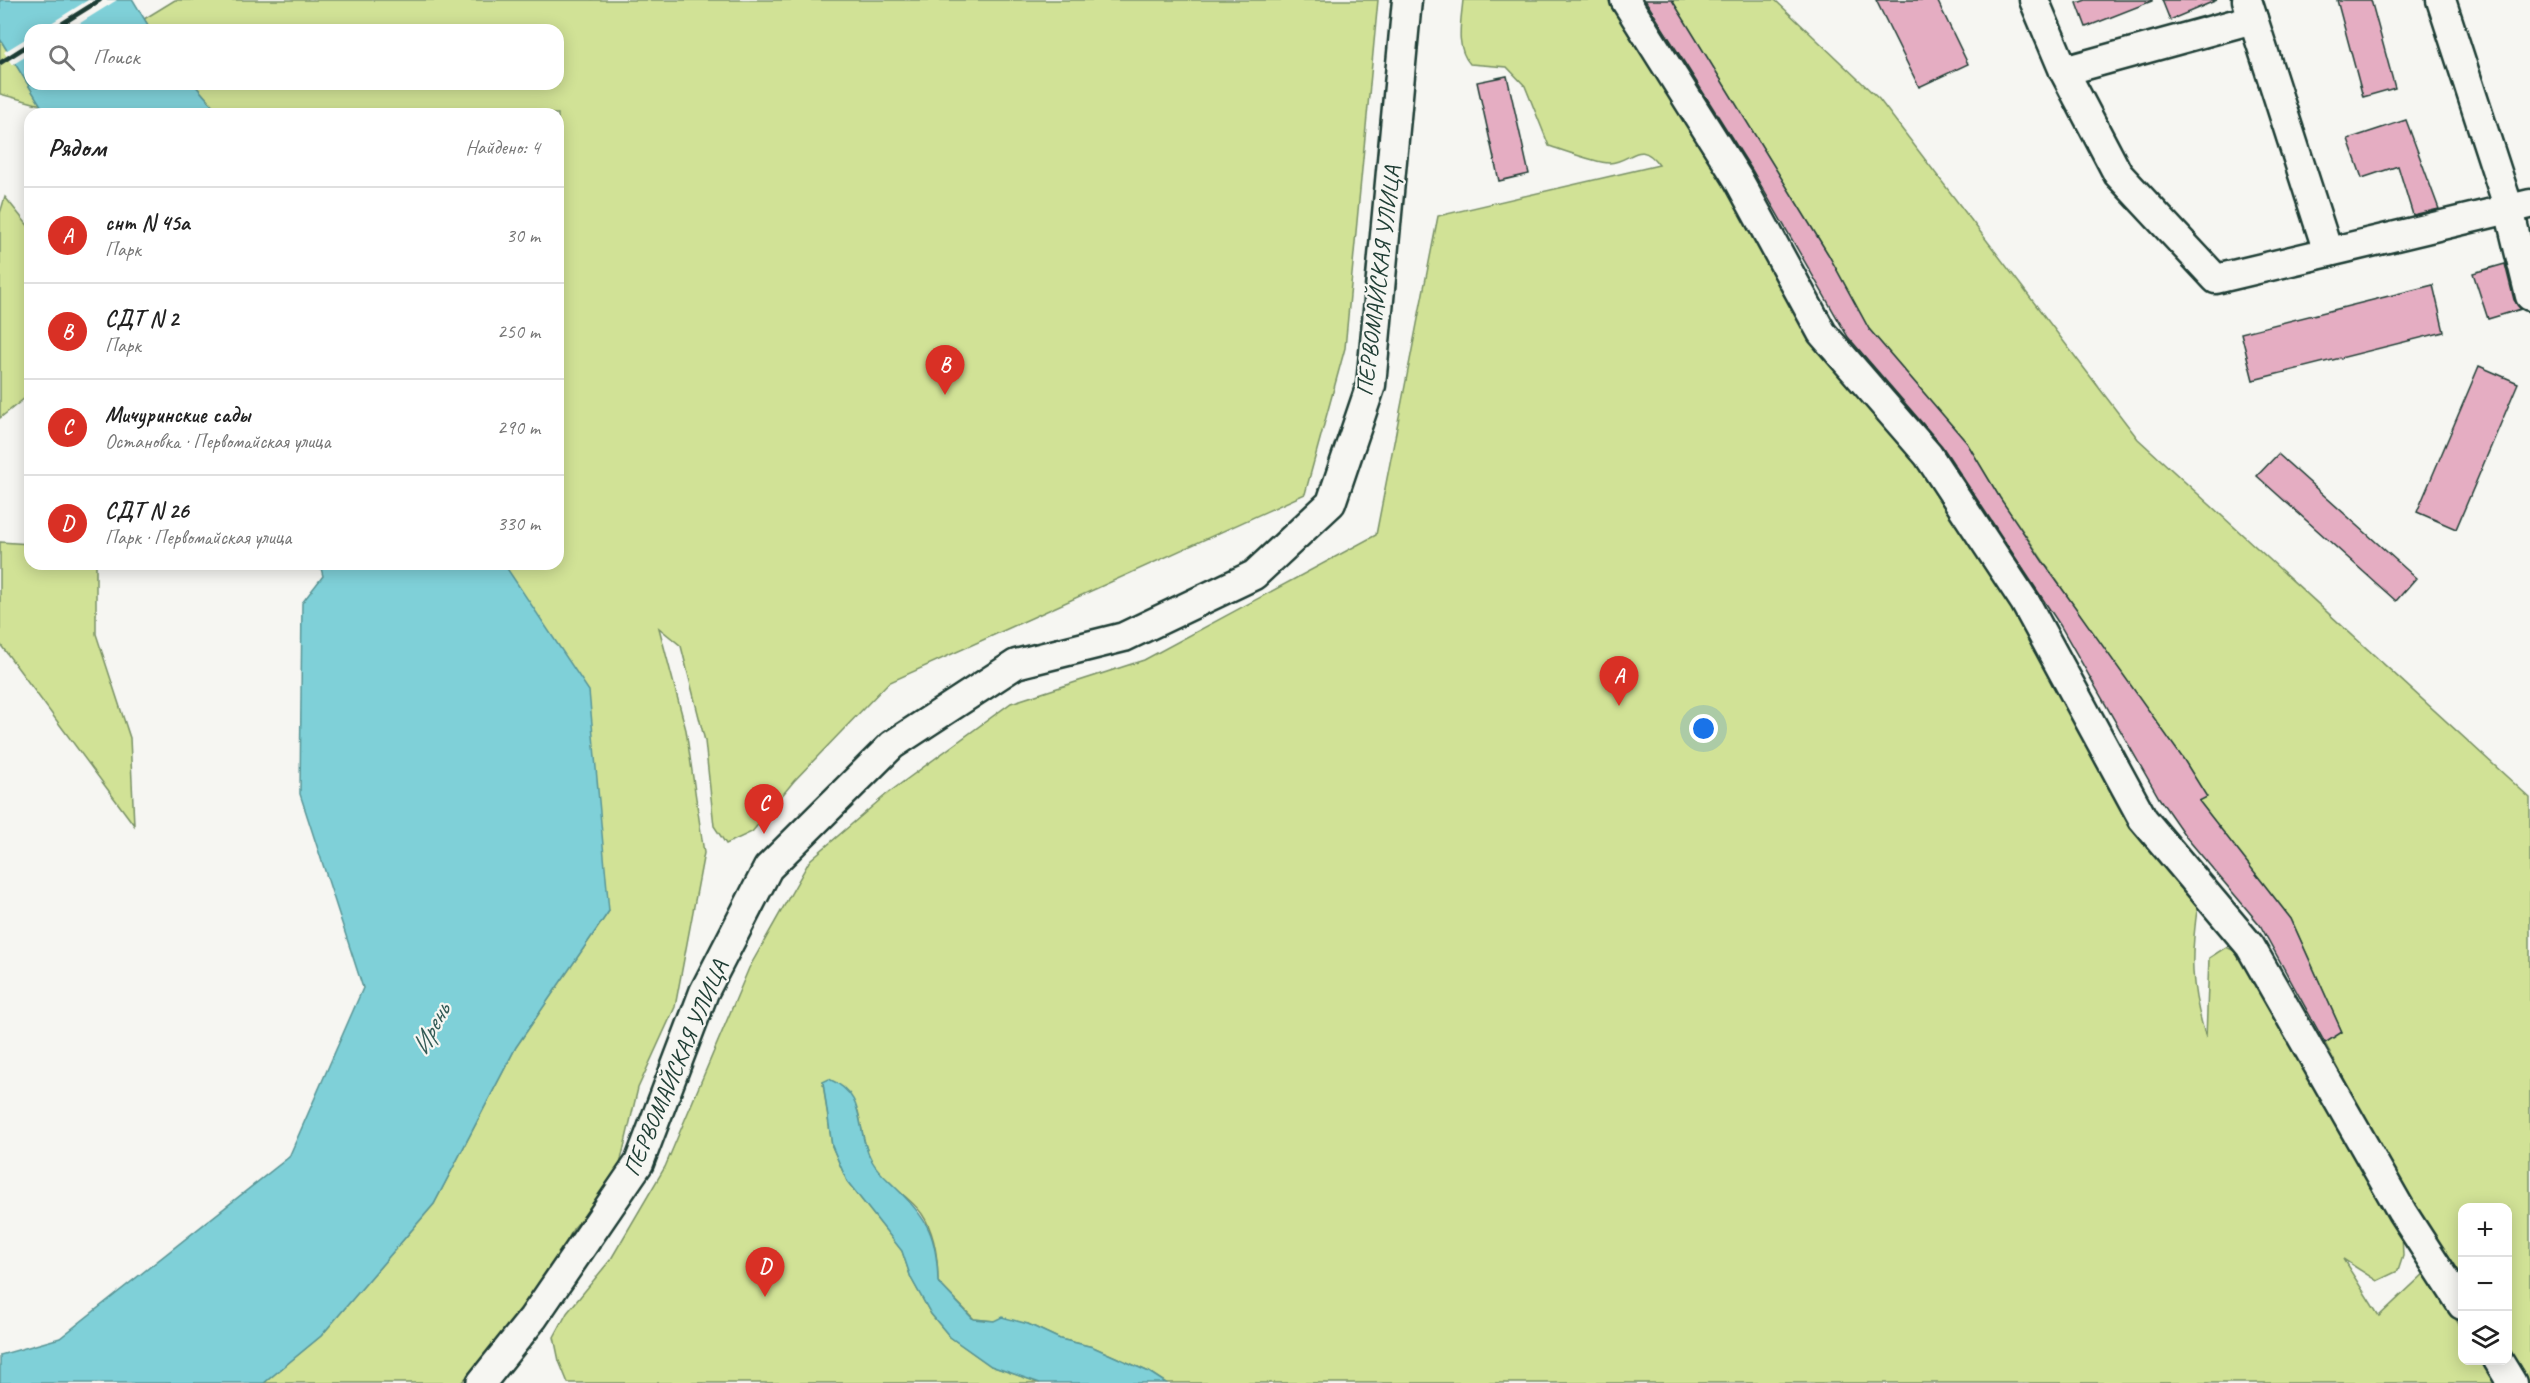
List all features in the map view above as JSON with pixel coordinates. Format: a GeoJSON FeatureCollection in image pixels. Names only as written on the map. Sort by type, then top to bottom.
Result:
{"type":"FeatureCollection","features":[{"type":"Feature","properties":{"kind":"street","name":"ПЕРВОМАЙСКАЯ УЛИЦА"},"geometry":{"type":"LineString","coordinates":[[481,1383],[533,1318],[639,1163],[704,992],[768,868],[892,745],[1016,664],[1124,637],[1254,575],[1332,503],[1371,385],[1407,0]]}},
{"type":"Feature","properties":{"kind":"street"},"geometry":{"type":"LineString","coordinates":[[1625,0],[1738,179],[1822,333],[1928,455],[2025,602],[2143,819],[2250,946],[2402,1212],[2458,1297]]}},
{"type":"Feature","properties":{"kind":"street"},"geometry":{"type":"LineString","coordinates":[[2034,0],[2064,71],[2118,174],[2216,279],[2519,206]]}},
{"type":"Feature","properties":{"kind":"street"},"geometry":{"type":"LineString","coordinates":[[2441,0],[2519,206],[2530,296]]}},
{"type":"Feature","properties":{"kind":"street"},"geometry":{"type":"LineString","coordinates":[[2064,71],[2250,10],[2328,252]]}},
{"type":"Feature","properties":{"kind":"street"},"geometry":{"type":"LineString","coordinates":[[2501,1365],[2512,1383]]}},
{"type":"Feature","properties":{"kind":"green space"},"geometry":{"type":"Polygon","coordinates":[[[175,0],[1378,0],[1345,348],[1305,494],[888,683],[794,781],[752,832],[726,844],[714,826],[705,741],[681,646],[659,628],[686,730],[704,853],[675,1007],[638,1088],[617,1177],[573,1229],[540,1296],[461,1383],[264,1383],[321,1336],[434,1204],[516,1047],[609,911],[506,570],[564,570],[564,108],[215,108],[199,90],[564,90],[564,24],[147,24],[144,19],[175,0]]]}},
{"type":"Feature","properties":{"kind":"green space"},"geometry":{"type":"Polygon","coordinates":[[[1463,0],[1614,0],[1743,205],[1767,263],[1821,339],[1902,439],[1975,546],[2198,903],[2193,971],[2197,1003],[2206,1038],[2209,958],[2226,947],[2242,954],[2402,1234],[2403,1256],[2398,1271],[2377,1281],[2343,1259],[2379,1316],[2426,1272],[2458,1323],[2458,1365],[2485,1365],[2495,1383],[1166,1383],[1149,1372],[1093,1347],[1060,1339],[1028,1324],[974,1319],[938,1282],[935,1247],[930,1230],[917,1208],[873,1165],[865,1143],[858,1111],[823,1083],[832,1146],[847,1181],[902,1251],[911,1278],[931,1314],[950,1337],[991,1366],[1040,1383],[568,1383],[559,1361],[554,1337],[567,1313],[611,1259],[665,1167],[749,968],[810,860],[888,793],[1011,703],[1144,660],[1376,535],[1438,216],[1659,165],[1646,153],[1640,152],[1609,163],[1588,159],[1549,146],[1525,86],[1507,67],[1470,64],[1462,50],[1460,25],[1463,0]]]}},
{"type":"Feature","properties":{"kind":"green space"},"geometry":{"type":"Polygon","coordinates":[[[1672,0],[1775,0],[1879,99],[2138,439],[2530,798],[2530,1383],[2524,1383],[2512,1364],[2512,1203],[2458,1203],[2458,1280],[2416,1214],[2325,1043],[2342,1032],[2291,919],[2199,801],[2206,796],[2184,760],[2125,680],[2000,498],[1967,443],[1869,329],[1828,254],[1672,0]]]}},
{"type":"Feature","properties":{"kind":"green space"},"geometry":{"type":"Polygon","coordinates":[[[0,39],[24,78],[24,90],[32,90],[41,105],[0,94],[0,39]]]}},
{"type":"Feature","properties":{"kind":"green space"},"geometry":{"type":"Polygon","coordinates":[[[5,197],[24,221],[24,399],[0,418],[0,213],[5,197]]]}},
{"type":"Feature","properties":{"kind":"green space"},"geometry":{"type":"Polygon","coordinates":[[[0,542],[24,544],[24,570],[96,570],[96,634],[130,738],[134,825],[0,644],[0,542]]]}},
{"type":"Feature","properties":{"kind":"water"},"geometry":{"type":"Polygon","coordinates":[[[0,0],[133,0],[147,24],[24,24],[24,78],[0,39],[0,0]]]}},
{"type":"Feature","properties":{"kind":"water"},"geometry":{"type":"Polygon","coordinates":[[[31,90],[199,90],[215,108],[42,108],[31,90]]]}},
{"type":"Feature","properties":{"kind":"water","name":"Ирень"},"geometry":{"type":"Polygon","coordinates":[[[322,570],[508,570],[589,691],[609,911],[516,1047],[434,1204],[321,1336],[264,1383],[0,1383],[0,1355],[60,1338],[289,1157],[363,988],[300,794],[302,603],[323,576],[322,570]]]}},
{"type":"Feature","properties":{"kind":"water"},"geometry":{"type":"Polygon","coordinates":[[[829,1079],[842,1086],[855,1104],[863,1138],[874,1165],[924,1220],[936,1253],[938,1282],[973,1319],[994,1321],[1002,1317],[1028,1324],[1060,1339],[1093,1347],[1149,1372],[1166,1383],[1040,1383],[991,1366],[950,1337],[931,1314],[911,1278],[902,1251],[847,1181],[832,1146],[823,1082],[829,1079]]]}},
{"type":"Feature","properties":{"kind":"pier"},"geometry":{"type":"Polygon","coordinates":[[[88,0],[117,0],[79,24],[50,24],[88,0]]]}},
{"type":"Feature","properties":{"kind":"pier"},"geometry":{"type":"Polygon","coordinates":[[[24,40],[24,58],[12,65],[4,52],[24,40]]]}},
{"type":"Feature","properties":{"kind":"building"},"geometry":{"type":"Polygon","coordinates":[[[1645,0],[1672,0],[1828,254],[1869,329],[1967,443],[2043,562],[2184,760],[2207,797],[2199,801],[2291,919],[2342,1032],[2325,1043],[2260,925],[2186,837],[2159,798],[2060,625],[1942,446],[1848,337],[1752,170],[1645,0]]]}},
{"type":"Feature","properties":{"kind":"building"},"geometry":{"type":"Polygon","coordinates":[[[1876,0],[1937,0],[1968,64],[1919,87],[1876,0]]]}},
{"type":"Feature","properties":{"kind":"building"},"geometry":{"type":"Polygon","coordinates":[[[2086,0],[2152,1],[2086,27],[2077,3],[2086,0]]]}},
{"type":"Feature","properties":{"kind":"building"},"geometry":{"type":"Polygon","coordinates":[[[2162,0],[2217,0],[2170,20],[2162,0]]]}},
{"type":"Feature","properties":{"kind":"building"},"geometry":{"type":"Polygon","coordinates":[[[2337,0],[2371,0],[2395,88],[2363,97],[2337,0]]]}},
{"type":"Feature","properties":{"kind":"building"},"geometry":{"type":"Polygon","coordinates":[[[1507,76],[1529,174],[1499,181],[1477,82],[1507,76]]]}},
{"type":"Feature","properties":{"kind":"building"},"geometry":{"type":"Polygon","coordinates":[[[2406,120],[2439,209],[2413,215],[2398,166],[2362,178],[2348,139],[2406,120]]]}},
{"type":"Feature","properties":{"kind":"building"},"geometry":{"type":"Polygon","coordinates":[[[2505,264],[2514,300],[2521,309],[2488,319],[2473,273],[2505,264]]]}},
{"type":"Feature","properties":{"kind":"building"},"geometry":{"type":"Polygon","coordinates":[[[2433,285],[2444,332],[2253,380],[2241,333],[2433,285]]]}},
{"type":"Feature","properties":{"kind":"building"},"geometry":{"type":"Polygon","coordinates":[[[2479,366],[2518,383],[2456,529],[2417,512],[2479,366]]]}},
{"type":"Feature","properties":{"kind":"building"},"geometry":{"type":"Polygon","coordinates":[[[2278,454],[2416,578],[2396,601],[2257,476],[2278,454]]]}},
{"type":"Feature","properties":{"kind":"railway"},"geometry":{"type":"LineString","coordinates":[[62,24],[100,0]]}},
{"type":"Feature","properties":{"kind":"railway"},"geometry":{"type":"LineString","coordinates":[[0,63],[24,48]]}},
{"type":"Feature","properties":{"kind":"place","name":"СДТ N 2"},"geometry":{"type":"Point","coordinates":[945,395]}},
{"type":"Feature","properties":{"kind":"place","name":"снт N 45а"},"geometry":{"type":"Point","coordinates":[1619,706]}},
{"type":"Feature","properties":{"kind":"place","name":"Мичуринские сады"},"geometry":{"type":"Point","coordinates":[764,834]}},
{"type":"Feature","properties":{"kind":"place","name":"СДТ N 26"},"geometry":{"type":"Point","coordinates":[765,1297]}}]}
